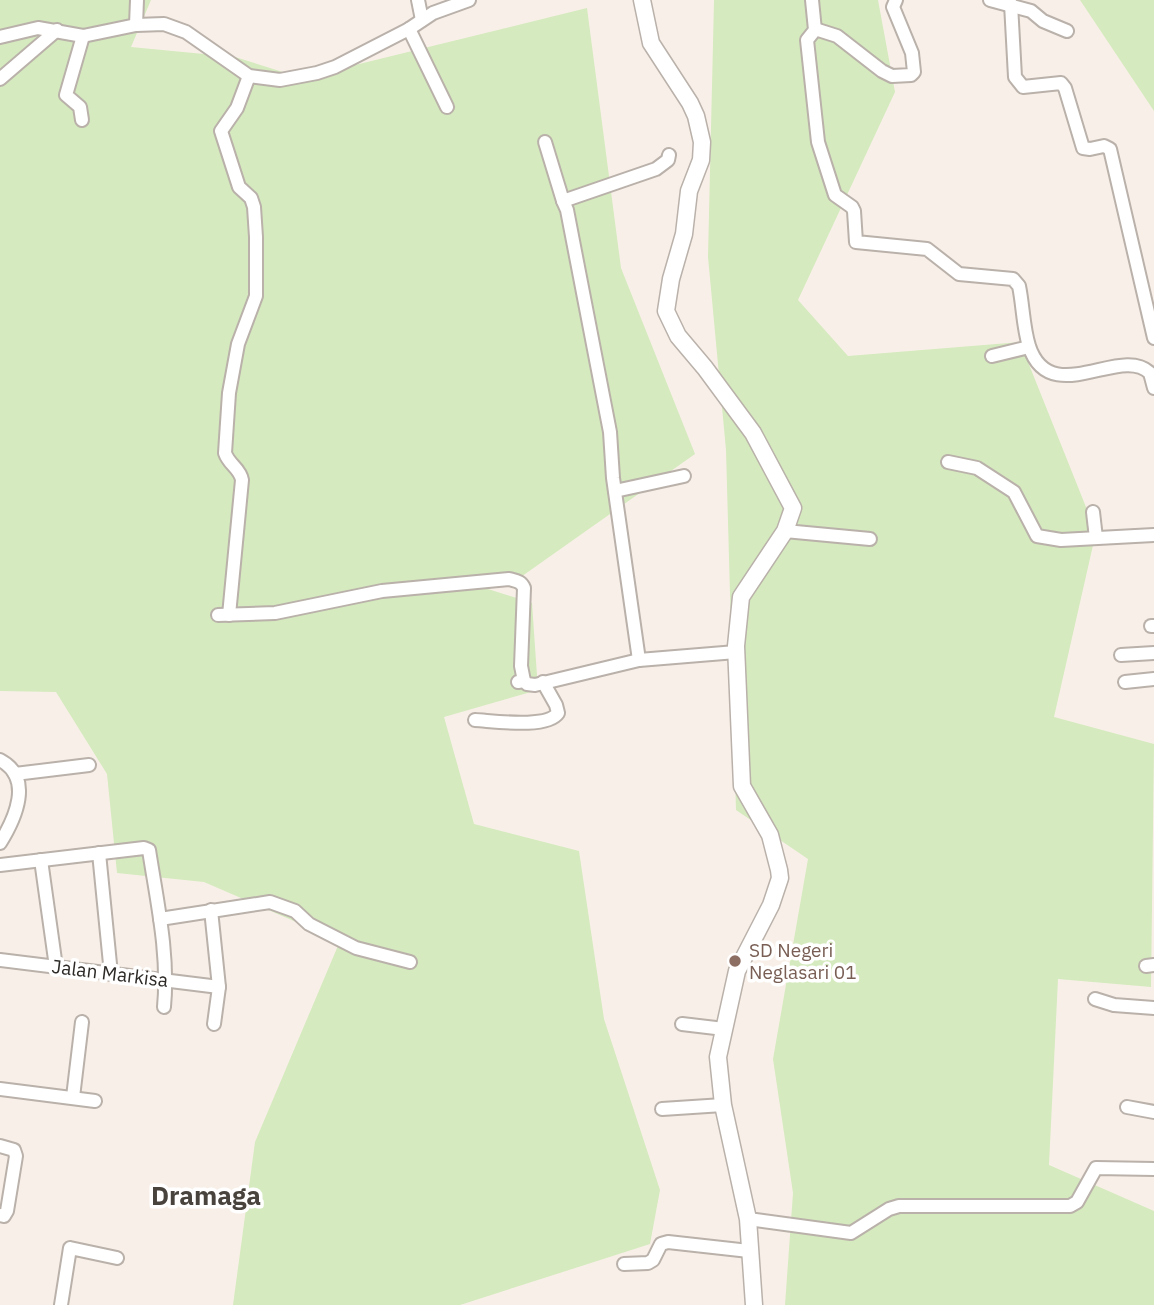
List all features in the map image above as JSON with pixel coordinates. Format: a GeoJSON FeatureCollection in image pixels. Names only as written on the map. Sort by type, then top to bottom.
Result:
{"type":"FeatureCollection","features":[{"type":"Feature","properties":{"kind":"street"},"geometry":{"type":"LineString","coordinates":[[136,25],[137,0]]}},
{"type":"Feature","properties":{"kind":"street"},"geometry":{"type":"LineString","coordinates":[[418,0],[422,20]]}},
{"type":"Feature","properties":{"kind":"street"},"geometry":{"type":"LineString","coordinates":[[642,0],[651,43],[690,103],[702,142],[701,160],[689,191],[684,234],[671,279],[666,311],[678,336],[753,433],[792,502],[792,511],[785,531],[741,597],[736,652],[742,786],[771,835],[780,878],[768,913],[737,971],[718,1057],[723,1105],[748,1219],[754,1305]]}},
{"type":"Feature","properties":{"kind":"street"},"geometry":{"type":"LineString","coordinates":[[812,0],[815,29],[807,40],[818,142],[835,195],[855,211],[856,242],[927,249],[959,274],[1013,279],[1019,286],[1029,346],[1040,365],[1052,374],[1065,375],[1124,366],[1140,367],[1152,370],[1154,388]]}},
{"type":"Feature","properties":{"kind":"street"},"geometry":{"type":"LineString","coordinates":[[815,29],[837,36],[892,76],[911,75],[914,72],[912,53],[893,7],[896,0]]}},
{"type":"Feature","properties":{"kind":"street"},"geometry":{"type":"LineString","coordinates":[[990,0],[1031,11],[1043,21],[1067,31]]}},
{"type":"Feature","properties":{"kind":"street"},"geometry":{"type":"LineString","coordinates":[[0,37],[38,28],[83,36],[136,25],[164,24],[178,27],[250,76],[280,80],[335,67],[463,1]]}},
{"type":"Feature","properties":{"kind":"street"},"geometry":{"type":"LineString","coordinates":[[1011,4],[1017,82],[1023,87],[1061,83],[1065,88],[1083,148],[1104,146],[1110,149],[1154,338]]}},
{"type":"Feature","properties":{"kind":"street"},"geometry":{"type":"LineString","coordinates":[[409,29],[447,107]]}},
{"type":"Feature","properties":{"kind":"street"},"geometry":{"type":"LineString","coordinates":[[0,79],[57,30]]}},
{"type":"Feature","properties":{"kind":"street"},"geometry":{"type":"LineString","coordinates":[[82,120],[80,107],[66,96],[66,92],[83,36]]}},
{"type":"Feature","properties":{"kind":"street"},"geometry":{"type":"LineString","coordinates":[[250,76],[237,108],[221,131],[239,187],[251,198],[254,207],[256,237],[256,296],[238,344],[229,393],[225,453],[228,462],[242,477],[223,615],[284,612],[382,591],[509,579],[522,583],[524,588],[521,681],[531,685],[639,660],[736,652]]}},
{"type":"Feature","properties":{"kind":"street"},"geometry":{"type":"LineString","coordinates":[[545,142],[567,211],[610,432],[615,491],[639,660]]}},
{"type":"Feature","properties":{"kind":"street"},"geometry":{"type":"LineString","coordinates":[[563,201],[656,169],[668,160],[669,155]]}},
{"type":"Feature","properties":{"kind":"street"},"geometry":{"type":"LineString","coordinates":[[992,356],[1029,346]]}},
{"type":"Feature","properties":{"kind":"street"},"geometry":{"type":"LineString","coordinates":[[948,462],[978,468],[1014,492],[1037,536],[1061,540],[1154,535]]}},
{"type":"Feature","properties":{"kind":"street"},"geometry":{"type":"LineString","coordinates":[[615,491],[684,476]]}},
{"type":"Feature","properties":{"kind":"street"},"geometry":{"type":"LineString","coordinates":[[1093,512],[1096,538]]}},
{"type":"Feature","properties":{"kind":"street"},"geometry":{"type":"LineString","coordinates":[[785,531],[870,539]]}},
{"type":"Feature","properties":{"kind":"street"},"geometry":{"type":"LineString","coordinates":[[1121,655],[1154,653]]}},
{"type":"Feature","properties":{"kind":"street"},"geometry":{"type":"LineString","coordinates":[[1125,682],[1154,679]]}},
{"type":"Feature","properties":{"kind":"street"},"geometry":{"type":"LineString","coordinates":[[475,720],[512,723],[554,718],[558,713],[556,705],[543,682]]}},
{"type":"Feature","properties":{"kind":"street"},"geometry":{"type":"LineString","coordinates":[[0,760],[11,767],[19,790],[17,810],[11,828],[0,841]]}},
{"type":"Feature","properties":{"kind":"street"},"geometry":{"type":"LineString","coordinates":[[15,774],[89,765]]}},
{"type":"Feature","properties":{"kind":"street"},"geometry":{"type":"LineString","coordinates":[[0,865],[144,848],[149,850],[167,981],[164,1007]]}},
{"type":"Feature","properties":{"kind":"street"},"geometry":{"type":"LineString","coordinates":[[99,853],[111,974]]}},
{"type":"Feature","properties":{"kind":"street"},"geometry":{"type":"LineString","coordinates":[[41,860],[56,967]]}},
{"type":"Feature","properties":{"kind":"street"},"geometry":{"type":"LineString","coordinates":[[160,919],[260,902],[279,903],[295,911],[309,923],[356,948],[411,962]]}},
{"type":"Feature","properties":{"kind":"street"},"geometry":{"type":"LineString","coordinates":[[211,910],[219,987],[214,1024]]}},
{"type":"Feature","properties":{"kind":"street","name":"Jalan Markisa"},"geometry":{"type":"LineString","coordinates":[[0,960],[219,987]]}},
{"type":"Feature","properties":{"kind":"street"},"geometry":{"type":"LineString","coordinates":[[1096,999],[1114,1005],[1154,1008]]}},
{"type":"Feature","properties":{"kind":"street"},"geometry":{"type":"LineString","coordinates":[[73,1097],[82,1022]]}},
{"type":"Feature","properties":{"kind":"street"},"geometry":{"type":"LineString","coordinates":[[682,1024],[724,1029]]}},
{"type":"Feature","properties":{"kind":"street"},"geometry":{"type":"LineString","coordinates":[[0,1089],[95,1101]]}},
{"type":"Feature","properties":{"kind":"street"},"geometry":{"type":"LineString","coordinates":[[662,1109],[723,1105]]}},
{"type":"Feature","properties":{"kind":"street"},"geometry":{"type":"LineString","coordinates":[[1127,1107],[1154,1112]]}},
{"type":"Feature","properties":{"kind":"street"},"geometry":{"type":"LineString","coordinates":[[0,1146],[14,1150],[16,1156],[7,1212],[4,1216],[0,1215]]}},
{"type":"Feature","properties":{"kind":"street"},"geometry":{"type":"LineString","coordinates":[[748,1219],[851,1233],[899,1206],[1070,1206],[1077,1202],[1096,1167],[1154,1169]]}},
{"type":"Feature","properties":{"kind":"street"},"geometry":{"type":"LineString","coordinates":[[624,1264],[648,1263],[653,1260],[661,1244],[668,1242],[749,1251]]}},
{"type":"Feature","properties":{"kind":"street"},"geometry":{"type":"LineString","coordinates":[[61,1305],[71,1248],[117,1258]]}},
{"type":"Feature","properties":{"kind":"green space"},"geometry":{"type":"Polygon","coordinates":[[[0,0],[151,0],[131,47],[235,57],[302,78],[587,8],[621,268],[695,454],[518,579],[488,589],[532,603],[538,690],[444,717],[474,824],[579,851],[604,1019],[660,1190],[650,1244],[460,1305],[233,1305],[255,1142],[340,941],[204,882],[117,873],[107,774],[56,692],[0,691],[0,0]]]}},
{"type":"Feature","properties":{"kind":"green space"},"geometry":{"type":"Polygon","coordinates":[[[714,0],[878,0],[895,92],[798,300],[848,356],[1020,342],[1096,532],[1054,717],[1154,744],[1151,987],[1058,979],[1049,1165],[1154,1211],[1154,1305],[785,1305],[793,1193],[773,1059],[808,859],[736,810],[726,450],[708,257],[714,0]]]}},
{"type":"Feature","properties":{"kind":"green space"},"geometry":{"type":"Polygon","coordinates":[[[1080,0],[1154,0],[1154,111],[1080,0]]]}},
{"type":"Feature","properties":{"kind":"place","name":"SD Negeri Neglasari 01"},"geometry":{"type":"Point","coordinates":[735,961]}},
{"type":"Feature","properties":{"kind":"district","name":"Dramaga"},"geometry":{"type":"Point","coordinates":[206,1195]}}]}
